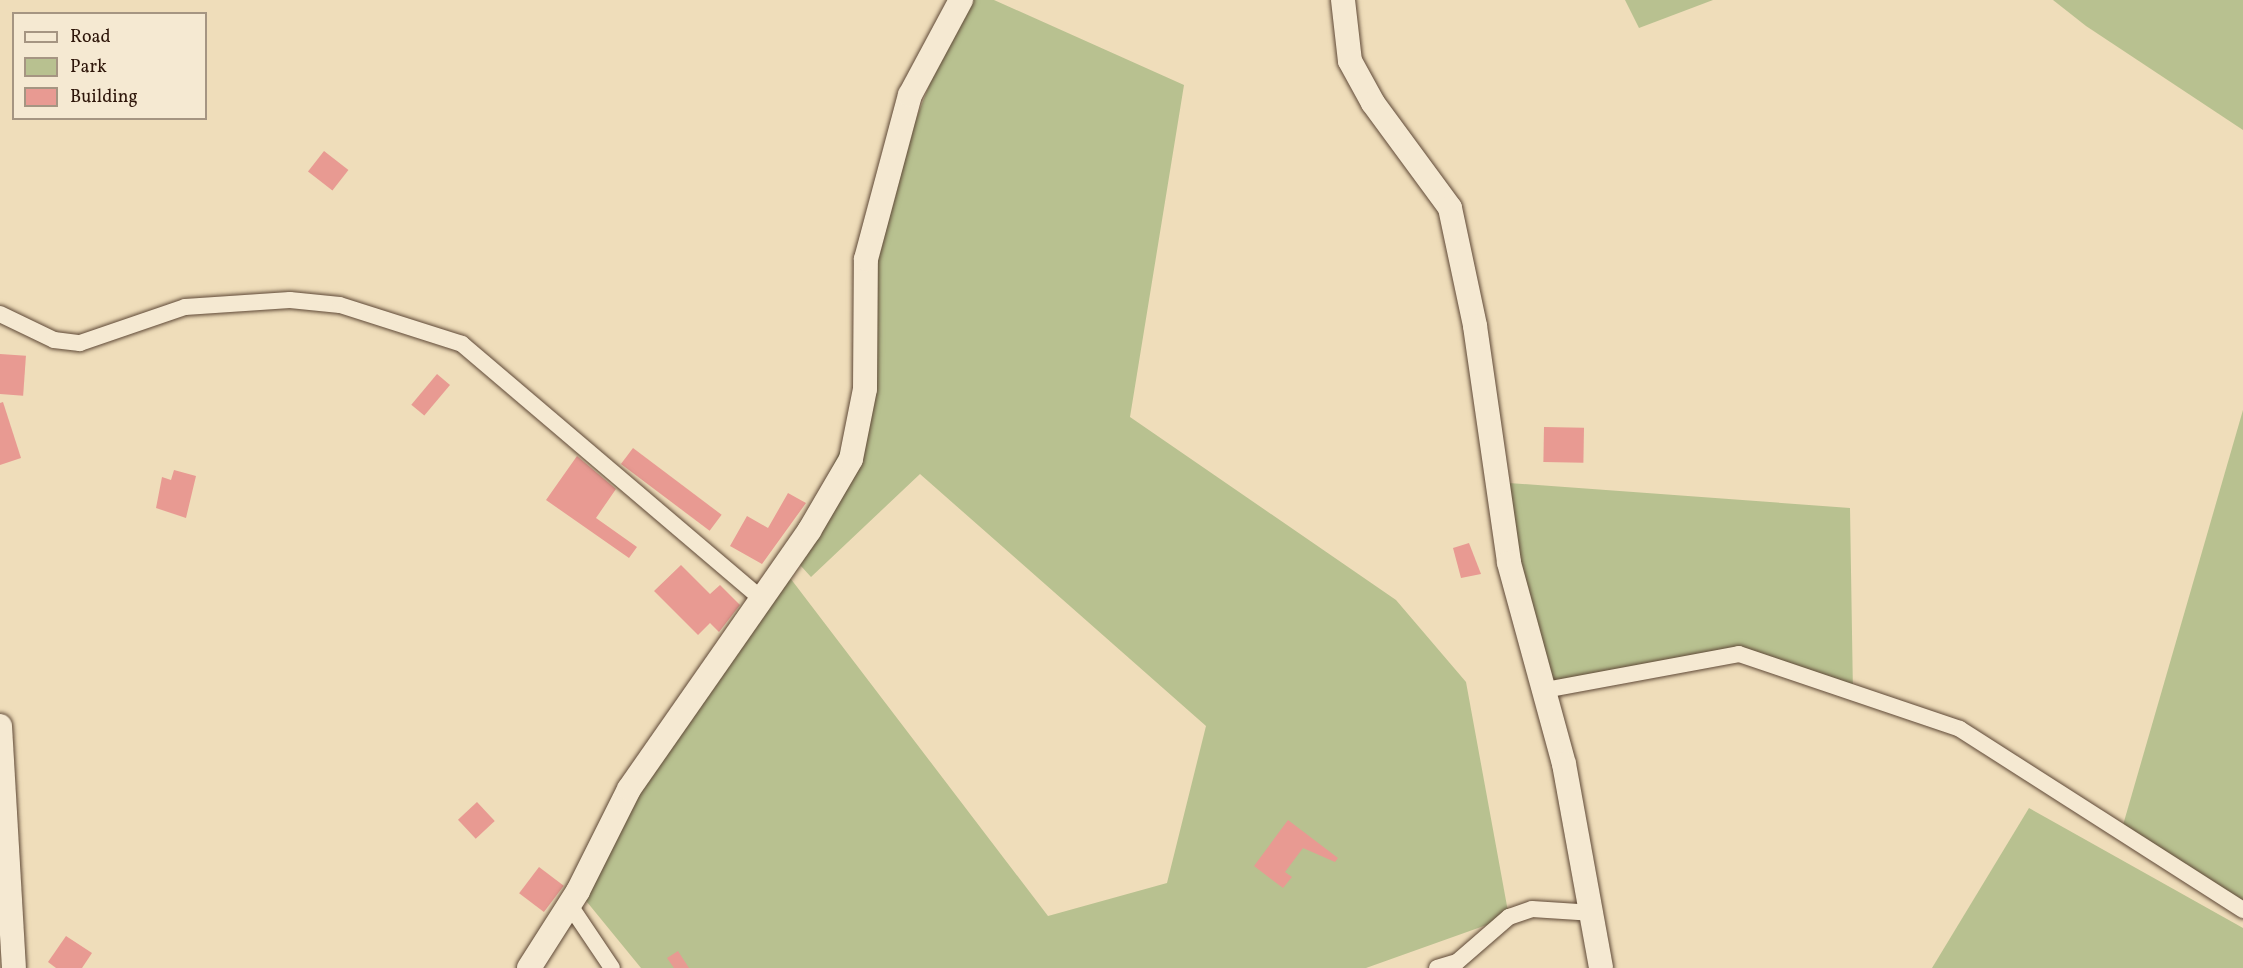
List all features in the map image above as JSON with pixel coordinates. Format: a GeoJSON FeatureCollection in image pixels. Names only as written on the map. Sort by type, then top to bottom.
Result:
{"type":"FeatureCollection","features":[{"type":"Feature","properties":{"kind":"street"},"geometry":{"type":"LineString","coordinates":[[529,968],[569,904],[629,789],[759,597],[809,531],[851,459],[866,389],[866,259],[910,95],[961,0]]}},
{"type":"Feature","properties":{"kind":"street"},"geometry":{"type":"LineString","coordinates":[[1343,0],[1350,61],[1373,103],[1450,208],[1475,326],[1509,562],[1545,690],[1593,913],[1601,968]]}},
{"type":"Feature","properties":{"kind":"street"},"geometry":{"type":"LineString","coordinates":[[0,314],[54,340],[80,342],[185,307],[290,300],[340,305],[462,344],[759,597]]}},
{"type":"Feature","properties":{"kind":"street"},"geometry":{"type":"LineString","coordinates":[[1545,690],[1739,654],[1960,729],[2243,910]]}},
{"type":"Feature","properties":{"kind":"street"},"geometry":{"type":"LineString","coordinates":[[0,726],[14,968]]}},
{"type":"Feature","properties":{"kind":"street"},"geometry":{"type":"LineString","coordinates":[[569,904],[612,968]]}},
{"type":"Feature","properties":{"kind":"street"},"geometry":{"type":"LineString","coordinates":[[1437,968],[1457,962],[1509,917],[1532,909],[1593,913]]}},
{"type":"Feature","properties":{"kind":"green space"},"geometry":{"type":"Polygon","coordinates":[[[962,0],[994,0],[1184,85],[1130,417],[1396,600],[1466,682],[1509,917],[1366,968],[641,968],[578,891],[781,566],[1048,916],[1167,883],[1206,726],[920,474],[811,577],[790,554],[862,405],[878,218],[962,0]]]}},
{"type":"Feature","properties":{"kind":"green space"},"geometry":{"type":"Polygon","coordinates":[[[1625,0],[1713,0],[1639,28],[1625,0]]]}},
{"type":"Feature","properties":{"kind":"green space"},"geometry":{"type":"Polygon","coordinates":[[[2053,0],[2243,0],[2243,130],[2086,26],[2053,0]]]}},
{"type":"Feature","properties":{"kind":"green space"},"geometry":{"type":"Polygon","coordinates":[[[2243,410],[2243,903],[2121,832],[2243,410]]]}},
{"type":"Feature","properties":{"kind":"green space"},"geometry":{"type":"Polygon","coordinates":[[[1495,482],[1850,508],[1853,695],[1739,654],[1545,690],[1495,482]]]}},
{"type":"Feature","properties":{"kind":"green space"},"geometry":{"type":"Polygon","coordinates":[[[2029,808],[2243,928],[2243,968],[1932,968],[2029,808]]]}},
{"type":"Feature","properties":{"kind":"building"},"geometry":{"type":"Polygon","coordinates":[[[324,151],[348,170],[332,191],[308,171],[324,151]]]}},
{"type":"Feature","properties":{"kind":"building"},"geometry":{"type":"Polygon","coordinates":[[[0,354],[26,356],[23,396],[0,394],[0,354]]]}},
{"type":"Feature","properties":{"kind":"building"},"geometry":{"type":"Polygon","coordinates":[[[437,374],[450,385],[424,416],[411,405],[437,374]]]}},
{"type":"Feature","properties":{"kind":"building"},"geometry":{"type":"Polygon","coordinates":[[[3,402],[21,458],[0,465],[0,403],[3,402]]]}},
{"type":"Feature","properties":{"kind":"building"},"geometry":{"type":"Polygon","coordinates":[[[1544,427],[1584,428],[1583,463],[1543,462],[1544,427]]]}},
{"type":"Feature","properties":{"kind":"building"},"geometry":{"type":"Polygon","coordinates":[[[633,448],[722,515],[710,531],[621,464],[633,448]]]}},
{"type":"Feature","properties":{"kind":"building"},"geometry":{"type":"Polygon","coordinates":[[[577,456],[616,489],[596,518],[637,547],[629,558],[546,500],[577,456]]]}},
{"type":"Feature","properties":{"kind":"building"},"geometry":{"type":"Polygon","coordinates":[[[174,470],[196,476],[186,518],[156,508],[162,477],[171,480],[174,470]]]}},
{"type":"Feature","properties":{"kind":"building"},"geometry":{"type":"Polygon","coordinates":[[[788,493],[806,503],[762,564],[730,546],[747,516],[768,528],[788,493]]]}},
{"type":"Feature","properties":{"kind":"building"},"geometry":{"type":"Polygon","coordinates":[[[1469,543],[1481,574],[1461,578],[1453,548],[1469,543]]]}},
{"type":"Feature","properties":{"kind":"building"},"geometry":{"type":"Polygon","coordinates":[[[681,565],[710,594],[720,585],[740,605],[719,632],[710,623],[698,635],[654,591],[681,565]]]}},
{"type":"Feature","properties":{"kind":"building"},"geometry":{"type":"Polygon","coordinates":[[[477,802],[495,821],[476,839],[458,820],[477,802]]]}},
{"type":"Feature","properties":{"kind":"building"},"geometry":{"type":"Polygon","coordinates":[[[1288,820],[1338,858],[1335,862],[1303,848],[1285,872],[1292,877],[1283,888],[1254,866],[1288,820]]]}},
{"type":"Feature","properties":{"kind":"building"},"geometry":{"type":"Polygon","coordinates":[[[539,867],[564,886],[544,912],[519,893],[539,867]]]}},
{"type":"Feature","properties":{"kind":"building"},"geometry":{"type":"Polygon","coordinates":[[[66,936],[92,953],[82,968],[56,968],[48,962],[66,936]]]}},
{"type":"Feature","properties":{"kind":"building"},"geometry":{"type":"Polygon","coordinates":[[[678,951],[689,968],[674,968],[667,958],[678,951]]]}}]}
